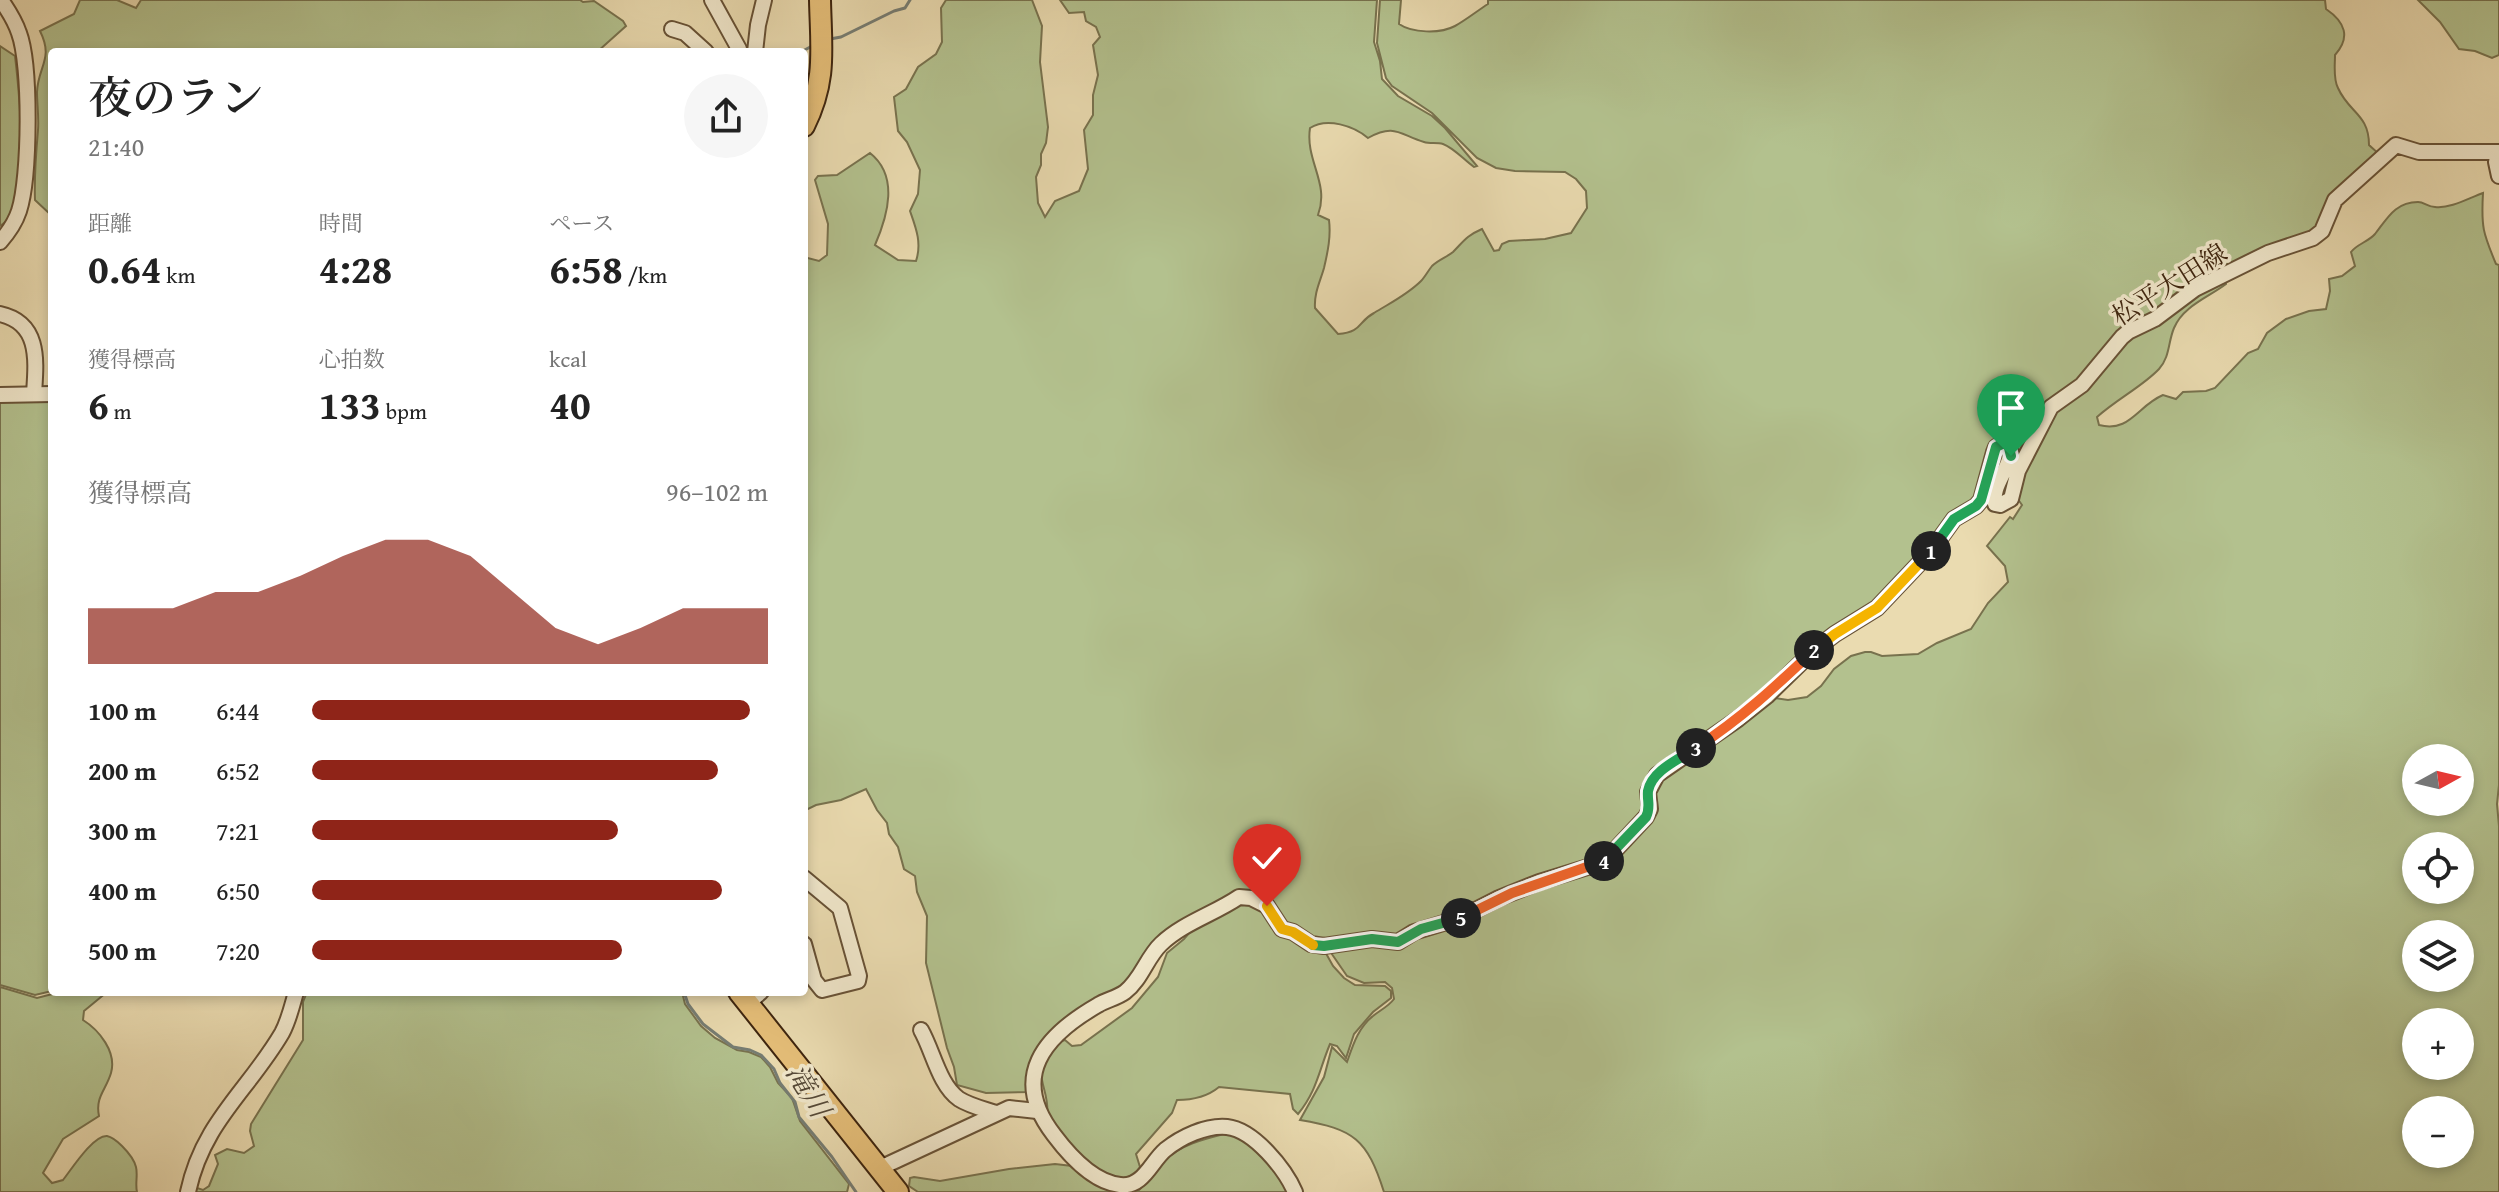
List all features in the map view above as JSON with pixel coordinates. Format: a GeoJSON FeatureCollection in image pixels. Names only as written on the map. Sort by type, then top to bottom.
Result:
{"type":"FeatureCollection","features":[{"type":"Feature","properties":{"kind":"highway"},"geometry":{"type":"LineString","coordinates":[[808,117],[819,90],[822,59],[820,0]]}},
{"type":"Feature","properties":{"kind":"highway"},"geometry":{"type":"LineString","coordinates":[[749,996],[898,1192]]}},
{"type":"Feature","properties":{"kind":"street"},"geometry":{"type":"LineString","coordinates":[[0,242],[14,223],[23,194],[27,102],[20,35],[1,0]]}},
{"type":"Feature","properties":{"kind":"street"},"geometry":{"type":"LineString","coordinates":[[712,0],[736,48]]}},
{"type":"Feature","properties":{"kind":"street"},"geometry":{"type":"LineString","coordinates":[[755,48],[764,0]]}},
{"type":"Feature","properties":{"kind":"street"},"geometry":{"type":"LineString","coordinates":[[739,48],[758,25]]}},
{"type":"Feature","properties":{"kind":"street"},"geometry":{"type":"LineString","coordinates":[[672,29],[685,33],[702,48]]}},
{"type":"Feature","properties":{"kind":"street","name":"松平大田線"},"geometry":{"type":"LineString","coordinates":[[1037,1111],[1033,1093],[1034,1073],[1038,1059],[1049,1042],[1098,1004],[1124,993],[1164,941],[1239,897],[1251,898],[1267,906],[1282,929],[1314,945],[1372,939],[1398,942],[1421,929],[1460,918],[1512,893],[1604,862],[1646,817],[1650,809],[1648,792],[1657,775],[1738,719],[1835,634],[1877,608],[1931,551],[1954,519],[1976,506],[1981,500],[1996,447],[2002,444],[2010,447],[2011,456],[1994,501],[2000,505],[2011,499],[2018,471],[2051,407],[2082,385],[2128,332],[2155,319],[2195,289],[2268,253],[2313,238],[2322,231],[2335,200],[2396,145],[2419,152],[2499,152]]}},
{"type":"Feature","properties":{"kind":"street"},"geometry":{"type":"LineString","coordinates":[[2499,152],[2496,162],[2499,176]]}},
{"type":"Feature","properties":{"kind":"street"},"geometry":{"type":"LineString","coordinates":[[0,314],[16,320],[35,345],[34,394]]}},
{"type":"Feature","properties":{"kind":"street"},"geometry":{"type":"LineString","coordinates":[[0,395],[48,394]]}},
{"type":"Feature","properties":{"kind":"street"},"geometry":{"type":"LineString","coordinates":[[808,881],[840,908],[858,981],[822,990],[814,980],[808,958]]}},
{"type":"Feature","properties":{"kind":"street"},"geometry":{"type":"LineString","coordinates":[[188,1192],[198,1156],[216,1122],[282,1032],[295,996]]}},
{"type":"Feature","properties":{"kind":"street"},"geometry":{"type":"LineString","coordinates":[[921,1030],[955,1096],[996,1113]]}},
{"type":"Feature","properties":{"kind":"street"},"geometry":{"type":"LineString","coordinates":[[880,1168],[1009,1108],[1037,1111],[1058,1140],[1092,1174],[1116,1185],[1141,1179],[1165,1150],[1191,1135],[1206,1129],[1230,1127],[1242,1132],[1269,1154],[1295,1192]]}},
{"type":"Feature","properties":{"kind":"green space"},"geometry":{"type":"Polygon","coordinates":[[[80,0],[117,0],[136,8],[141,0],[580,0],[594,1],[626,26],[601,48],[48,48],[48,212],[35,200],[37,92],[46,49],[40,31],[74,14],[80,0]]]}},
{"type":"Feature","properties":{"kind":"green space"},"geometry":{"type":"Polygon","coordinates":[[[946,0],[1032,0],[1042,26],[1040,62],[1048,127],[1036,177],[1038,203],[1045,217],[1055,201],[1079,191],[1088,169],[1084,130],[1093,115],[1093,95],[1098,75],[1093,45],[1100,37],[1096,27],[1086,21],[1084,12],[1069,13],[1060,0],[1377,0],[1374,42],[1382,79],[1398,96],[1432,116],[1477,166],[1474,167],[1443,144],[1424,142],[1397,132],[1385,131],[1368,138],[1340,124],[1324,123],[1310,128],[1309,140],[1321,193],[1318,215],[1329,220],[1330,226],[1315,308],[1338,334],[1356,329],[1369,316],[1410,290],[1434,264],[1482,229],[1494,251],[1499,250],[1502,244],[1509,241],[1545,239],[1571,233],[1587,208],[1586,191],[1565,172],[1496,168],[1477,158],[1432,113],[1392,86],[1386,78],[1377,43],[1380,0],[1401,0],[1399,24],[1426,31],[1455,26],[1488,4],[1488,0],[2325,0],[2326,9],[2338,19],[2344,30],[2343,42],[2335,55],[2336,84],[2366,127],[2369,145],[2379,154],[2319,229],[2167,304],[2090,373],[2053,401],[2012,489],[2000,500],[2012,462],[2003,440],[1978,499],[1875,607],[1766,696],[1667,766],[1648,806],[1603,861],[1401,939],[1350,941],[1304,938],[1251,895],[1169,933],[1127,986],[1056,1032],[1031,1092],[986,1093],[957,1085],[926,963],[927,916],[917,892],[915,876],[904,869],[887,823],[866,789],[808,809],[808,258],[819,261],[827,255],[828,224],[815,180],[818,176],[837,175],[870,153],[879,162],[888,184],[887,209],[875,245],[898,260],[916,261],[918,242],[910,211],[918,194],[920,170],[907,142],[898,131],[894,97],[906,89],[918,67],[936,54],[942,42],[941,8],[946,0]]]}},
{"type":"Feature","properties":{"kind":"green space"},"geometry":{"type":"Polygon","coordinates":[[[2418,0],[2499,0],[2499,55],[2492,58],[2459,49],[2440,22],[2418,0]]]}},
{"type":"Feature","properties":{"kind":"green space"},"geometry":{"type":"Polygon","coordinates":[[[0,46],[15,56],[21,147],[16,197],[10,215],[0,226],[0,46]]]}},
{"type":"Feature","properties":{"kind":"green space"},"geometry":{"type":"Polygon","coordinates":[[[2483,193],[2484,230],[2499,265],[2499,1192],[1384,1192],[1371,1160],[1356,1140],[1334,1128],[1300,1120],[1324,1077],[1332,1047],[1347,1062],[1363,1026],[1394,999],[1392,988],[1385,982],[1364,983],[1347,976],[1327,947],[1393,944],[1604,864],[1641,824],[1651,787],[1767,697],[1788,700],[1807,697],[1851,656],[1865,652],[1882,656],[1918,654],[1971,629],[1988,603],[2008,582],[2005,566],[1987,546],[2022,505],[2017,498],[2019,476],[2053,409],[2124,340],[2225,277],[2226,284],[2178,320],[2159,369],[2097,417],[2099,425],[2126,422],[2163,395],[2176,399],[2183,392],[2215,388],[2248,353],[2258,349],[2267,333],[2286,319],[2326,309],[2329,279],[2342,276],[2355,266],[2351,252],[2372,237],[2397,208],[2418,202],[2433,207],[2459,203],[2483,193]]]}},
{"type":"Feature","properties":{"kind":"green space"},"geometry":{"type":"Polygon","coordinates":[[[0,400],[48,400],[48,992],[35,995],[0,985],[0,400]]]}},
{"type":"Feature","properties":{"kind":"green space"},"geometry":{"type":"Polygon","coordinates":[[[1244,899],[1323,948],[1344,978],[1355,985],[1385,986],[1391,991],[1391,998],[1373,1012],[1354,1034],[1346,1058],[1337,1046],[1330,1044],[1314,1089],[1298,1114],[1293,1109],[1290,1094],[1219,1087],[1199,1097],[1177,1100],[1172,1113],[1136,1154],[1140,1167],[1125,1179],[1115,1179],[1092,1168],[1047,1117],[1041,1075],[1044,1060],[1058,1043],[1065,1040],[1072,1046],[1081,1045],[1132,1008],[1158,977],[1167,953],[1196,925],[1244,899]]]}},
{"type":"Feature","properties":{"kind":"green space"},"geometry":{"type":"Polygon","coordinates":[[[0,987],[37,998],[48,995],[102,996],[84,1011],[83,1020],[100,1036],[111,1057],[111,1073],[98,1104],[99,1116],[63,1139],[43,1173],[52,1183],[63,1180],[95,1141],[107,1136],[121,1145],[134,1161],[137,1192],[0,1192],[0,987]]]}},
{"type":"Feature","properties":{"kind":"green space"},"geometry":{"type":"Polygon","coordinates":[[[305,996],[683,996],[685,1004],[701,1026],[715,1038],[737,1050],[761,1057],[770,1067],[778,1083],[792,1098],[800,1121],[849,1184],[847,1192],[190,1192],[191,1186],[203,1190],[209,1186],[218,1164],[215,1155],[227,1149],[244,1153],[254,1146],[251,1124],[303,1040],[305,996]]]}},
{"type":"Feature","properties":{"kind":"green space"},"geometry":{"type":"Polygon","coordinates":[[[1224,1134],[1238,1134],[1265,1155],[1292,1192],[918,1192],[909,1186],[910,1178],[914,1177],[940,1181],[1055,1164],[1081,1167],[1113,1187],[1139,1190],[1178,1150],[1224,1134]]]}},
{"type":"Feature","properties":{"kind":"waterway","name":"滝川"},"geometry":{"type":"LineString","coordinates":[[830,39],[905,8],[910,0]]}},
{"type":"Feature","properties":{"kind":"waterway","name":"滝川"},"geometry":{"type":"LineString","coordinates":[[808,48],[812,46]]}},
{"type":"Feature","properties":{"kind":"waterway","name":"滝川"},"geometry":{"type":"LineString","coordinates":[[685,996],[703,1024],[733,1047],[761,1055],[774,1069],[780,1083],[795,1102],[799,1117],[856,1192]]}},
{"type":"Feature","properties":{"kind":"route"},"geometry":{"type":"LineString","coordinates":[[1267,906],[1282,929],[1314,945],[1372,939],[1398,942],[1421,929],[1460,918],[1539,882],[1604,862],[1646,817],[1650,809],[1648,792],[1657,775],[1738,719],[1835,634],[1877,608],[1944,536],[1954,519],[1981,500],[1996,447],[2008,444],[2011,456]]}}]}
